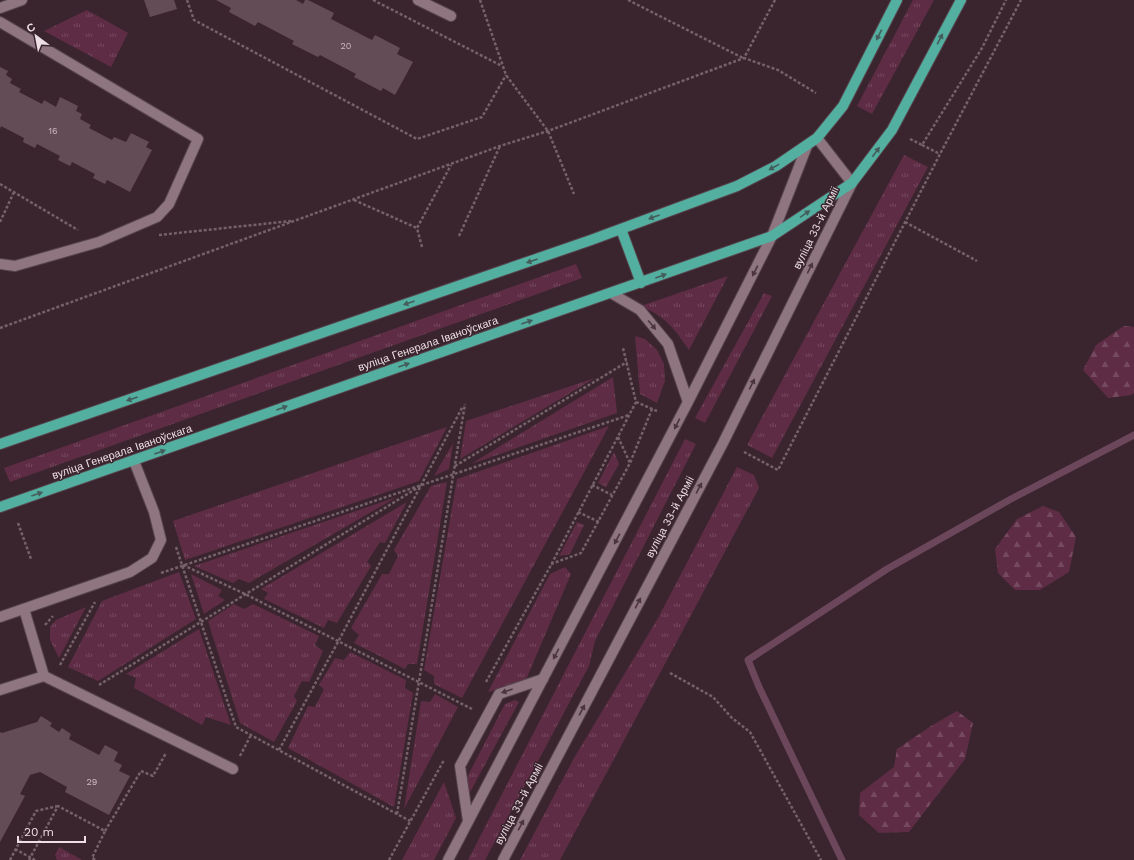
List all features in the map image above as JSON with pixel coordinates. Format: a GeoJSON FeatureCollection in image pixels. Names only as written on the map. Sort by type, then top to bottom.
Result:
{"type":"FeatureCollection","features":[{"type":"Feature","properties":{"kind":"main road"},"geometry":{"type":"LineString","coordinates":[[0,444],[621,229],[737,186],[776,166],[807,146],[816,138],[843,106],[897,0]]}},
{"type":"Feature","properties":{"kind":"main road","name":"вуліца 33-й Арміі"},"geometry":{"type":"LineString","coordinates":[[852,183],[892,130],[961,0]]}},
{"type":"Feature","properties":{"kind":"main road","name":"вуліца Генерала Іваноўскага"},"geometry":{"type":"LineString","coordinates":[[0,507],[772,236],[852,183]]}},
{"type":"Feature","properties":{"kind":"main road"},"geometry":{"type":"LineString","coordinates":[[621,229],[641,283]]}},
{"type":"Feature","properties":{"kind":"street"},"geometry":{"type":"LineString","coordinates":[[0,8],[22,0]]}},
{"type":"Feature","properties":{"kind":"street"},"geometry":{"type":"LineString","coordinates":[[418,0],[451,16]]}},
{"type":"Feature","properties":{"kind":"street"},"geometry":{"type":"LineString","coordinates":[[0,22],[198,139],[169,204],[157,218],[99,242],[15,266],[0,264]]}},
{"type":"Feature","properties":{"kind":"street","name":"вуліца 33-й Арміі"},"geometry":{"type":"LineString","coordinates":[[503,860],[723,443],[852,183],[816,138]]}},
{"type":"Feature","properties":{"kind":"street"},"geometry":{"type":"LineString","coordinates":[[448,860],[688,402],[772,236],[807,146]]}},
{"type":"Feature","properties":{"kind":"street"},"geometry":{"type":"LineString","coordinates":[[611,293],[640,310],[668,344],[688,402]]}},
{"type":"Feature","properties":{"kind":"street"},"geometry":{"type":"LineString","coordinates":[[0,617],[130,572],[152,558],[161,540],[154,512],[134,461]]}},
{"type":"Feature","properties":{"kind":"street"},"geometry":{"type":"LineString","coordinates":[[24,609],[44,676]]}},
{"type":"Feature","properties":{"kind":"street"},"geometry":{"type":"LineString","coordinates":[[0,690],[44,676],[233,769]]}},
{"type":"Feature","properties":{"kind":"street"},"geometry":{"type":"LineString","coordinates":[[468,821],[460,766],[499,694],[544,679]]}},
{"type":"Feature","properties":{"kind":"path"},"geometry":{"type":"LineString","coordinates":[[187,0],[194,20],[417,139],[482,118],[506,75]]}},
{"type":"Feature","properties":{"kind":"path"},"geometry":{"type":"LineString","coordinates":[[372,0],[503,66]]}},
{"type":"Feature","properties":{"kind":"path"},"geometry":{"type":"LineString","coordinates":[[480,0],[506,75],[548,131],[574,194]]}},
{"type":"Feature","properties":{"kind":"path"},"geometry":{"type":"LineString","coordinates":[[628,0],[744,58],[778,70],[816,93]]}},
{"type":"Feature","properties":{"kind":"path"},"geometry":{"type":"LineString","coordinates":[[0,328],[500,146],[548,131],[744,58],[776,0]]}},
{"type":"Feature","properties":{"kind":"path"},"geometry":{"type":"LineString","coordinates":[[922,145],[982,48],[1006,0]]}},
{"type":"Feature","properties":{"kind":"path"},"geometry":{"type":"LineString","coordinates":[[744,452],[778,470],[940,154],[1021,0]]}},
{"type":"Feature","properties":{"kind":"path"},"geometry":{"type":"LineString","coordinates":[[910,139],[940,154]]}},
{"type":"Feature","properties":{"kind":"path"},"geometry":{"type":"LineString","coordinates":[[459,236],[500,146]]}},
{"type":"Feature","properties":{"kind":"path"},"geometry":{"type":"LineString","coordinates":[[422,247],[417,228],[451,164]]}},
{"type":"Feature","properties":{"kind":"path"},"geometry":{"type":"LineString","coordinates":[[0,222],[14,192]]}},
{"type":"Feature","properties":{"kind":"path"},"geometry":{"type":"LineString","coordinates":[[353,200],[417,228]]}},
{"type":"Feature","properties":{"kind":"path"},"geometry":{"type":"LineString","coordinates":[[905,222],[977,261]]}},
{"type":"Feature","properties":{"kind":"path"},"geometry":{"type":"LineString","coordinates":[[483,688],[636,402],[623,348]]}},
{"type":"Feature","properties":{"kind":"path"},"geometry":{"type":"LineString","coordinates":[[455,466],[627,362]]}},
{"type":"Feature","properties":{"kind":"path"},"geometry":{"type":"LineString","coordinates":[[636,402],[657,411]]}},
{"type":"Feature","properties":{"kind":"path"},"geometry":{"type":"LineString","coordinates":[[279,750],[464,404],[397,814]]}},
{"type":"Feature","properties":{"kind":"path"},"geometry":{"type":"LineString","coordinates":[[550,565],[581,553],[630,463],[652,409]]}},
{"type":"Feature","properties":{"kind":"path"},"geometry":{"type":"LineString","coordinates":[[154,576],[182,565],[628,415]]}},
{"type":"Feature","properties":{"kind":"path"},"geometry":{"type":"LineString","coordinates":[[618,436],[630,463]]}},
{"type":"Feature","properties":{"kind":"path"},"geometry":{"type":"LineString","coordinates":[[92,689],[422,485]]}},
{"type":"Feature","properties":{"kind":"path"},"geometry":{"type":"LineString","coordinates":[[592,485],[612,495]]}},
{"type":"Feature","properties":{"kind":"path"},"geometry":{"type":"LineString","coordinates":[[578,512],[599,522]]}},
{"type":"Feature","properties":{"kind":"path"},"geometry":{"type":"LineString","coordinates":[[18,523],[31,559]]}},
{"type":"Feature","properties":{"kind":"path"},"geometry":{"type":"LineString","coordinates":[[175,544],[236,727],[410,821]]}},
{"type":"Feature","properties":{"kind":"path"},"geometry":{"type":"LineString","coordinates":[[182,565],[339,640],[419,681],[472,709],[468,715]]}},
{"type":"Feature","properties":{"kind":"path"},"geometry":{"type":"LineString","coordinates":[[56,660],[59,666],[97,598],[90,600]]}},
{"type":"Feature","properties":{"kind":"path"},"geometry":{"type":"LineString","coordinates":[[46,632],[45,625],[55,614]]}},
{"type":"Feature","properties":{"kind":"path"},"geometry":{"type":"LineString","coordinates":[[670,673],[713,696],[732,718],[750,732],[820,860]]}},
{"type":"Feature","properties":{"kind":"path"},"geometry":{"type":"LineString","coordinates":[[233,769],[251,735]]}},
{"type":"Feature","properties":{"kind":"path"},"geometry":{"type":"LineString","coordinates":[[96,860],[92,858],[105,831],[141,770],[153,776],[174,740]]}},
{"type":"Feature","properties":{"kind":"path"},"geometry":{"type":"LineString","coordinates":[[159,750],[166,754]]}},
{"type":"Feature","properties":{"kind":"path"},"geometry":{"type":"LineString","coordinates":[[389,860],[446,755]]}},
{"type":"Feature","properties":{"kind":"path"},"geometry":{"type":"LineString","coordinates":[[10,860],[36,810],[58,806],[105,831]]}},
{"type":"Feature","properties":{"kind":"path"},"geometry":{"type":"LineString","coordinates":[[30,859],[58,806]]}},
{"type":"Feature","properties":{"kind":"path"},"geometry":{"type":"LineString","coordinates":[[15,849],[30,859],[35,860]]}},
{"type":"Feature","properties":{"kind":"green space"},"geometry":{"type":"Polygon","coordinates":[[[913,0],[934,0],[872,114],[857,106],[913,0]]]}},
{"type":"Feature","properties":{"kind":"green space"},"geometry":{"type":"Polygon","coordinates":[[[87,10],[128,33],[111,67],[44,31],[87,10]]]}},
{"type":"Feature","properties":{"kind":"green space"},"geometry":{"type":"Polygon","coordinates":[[[904,155],[928,167],[772,458],[747,445],[904,155]]]}},
{"type":"Feature","properties":{"kind":"green space"},"geometry":{"type":"Polygon","coordinates":[[[576,264],[582,278],[10,482],[4,468],[576,264]]]}},
{"type":"Feature","properties":{"kind":"green space"},"geometry":{"type":"Polygon","coordinates":[[[728,276],[689,350],[669,324],[650,310],[641,306],[728,276]]]}},
{"type":"Feature","properties":{"kind":"green space"},"geometry":{"type":"Polygon","coordinates":[[[764,293],[772,296],[705,423],[695,418],[764,293]]]}},
{"type":"Feature","properties":{"kind":"green space"},"geometry":{"type":"Polygon","coordinates":[[[1124,326],[1134,327],[1134,393],[1131,395],[1108,398],[1083,370],[1096,345],[1124,326]]]}},
{"type":"Feature","properties":{"kind":"green space"},"geometry":{"type":"Polygon","coordinates":[[[635,336],[645,339],[657,350],[664,364],[665,381],[657,403],[640,394],[635,336]]]}},
{"type":"Feature","properties":{"kind":"green space"},"geometry":{"type":"Polygon","coordinates":[[[613,377],[617,413],[471,464],[613,377]]]}},
{"type":"Feature","properties":{"kind":"green space"},"geometry":{"type":"Polygon","coordinates":[[[595,378],[460,459],[466,421],[595,378]]]}},
{"type":"Feature","properties":{"kind":"green space"},"geometry":{"type":"Polygon","coordinates":[[[609,426],[462,698],[434,684],[434,676],[424,670],[457,479],[609,426]]]}},
{"type":"Feature","properties":{"kind":"green space"},"geometry":{"type":"Polygon","coordinates":[[[447,427],[419,481],[185,560],[173,521],[447,427]]]}},
{"type":"Feature","properties":{"kind":"green space"},"geometry":{"type":"Polygon","coordinates":[[[685,439],[696,444],[595,641],[589,666],[485,860],[468,860],[685,439]]]}},
{"type":"Feature","properties":{"kind":"green space"},"geometry":{"type":"Polygon","coordinates":[[[453,443],[449,469],[434,476],[453,443]]]}},
{"type":"Feature","properties":{"kind":"green space"},"geometry":{"type":"Polygon","coordinates":[[[614,452],[619,464],[606,487],[598,483],[614,452]]]}},
{"type":"Feature","properties":{"kind":"green space"},"geometry":{"type":"Polygon","coordinates":[[[737,467],[754,475],[759,488],[560,860],[520,860],[574,758],[658,618],[737,467]]]}},
{"type":"Feature","properties":{"kind":"green space"},"geometry":{"type":"Polygon","coordinates":[[[447,482],[417,664],[408,664],[405,669],[354,643],[359,635],[351,628],[382,574],[389,574],[398,556],[394,550],[431,486],[447,482]]]}},
{"type":"Feature","properties":{"kind":"green space"},"geometry":{"type":"Polygon","coordinates":[[[397,497],[249,583],[239,579],[233,583],[194,566],[397,497]]]}},
{"type":"Feature","properties":{"kind":"green space"},"geometry":{"type":"Polygon","coordinates":[[[407,502],[385,543],[380,542],[367,562],[371,566],[337,623],[328,620],[324,628],[264,599],[268,593],[261,589],[407,502]]]}},
{"type":"Feature","properties":{"kind":"green space"},"geometry":{"type":"Polygon","coordinates":[[[1043,506],[1059,512],[1076,537],[1069,572],[1040,590],[1015,590],[998,573],[995,549],[1017,519],[1043,506]]]}},
{"type":"Feature","properties":{"kind":"green space"},"geometry":{"type":"Polygon","coordinates":[[[577,522],[584,525],[570,554],[559,556],[577,522]]]}},
{"type":"Feature","properties":{"kind":"green space"},"geometry":{"type":"Polygon","coordinates":[[[565,567],[571,574],[525,682],[488,692],[550,574],[565,567]]]}},
{"type":"Feature","properties":{"kind":"green space"},"geometry":{"type":"Polygon","coordinates":[[[179,572],[196,619],[98,681],[68,667],[102,601],[179,572]]]}},
{"type":"Feature","properties":{"kind":"green space"},"geometry":{"type":"Polygon","coordinates":[[[191,574],[222,590],[218,596],[225,600],[204,614],[191,574]]]}},
{"type":"Feature","properties":{"kind":"green space"},"geometry":{"type":"Polygon","coordinates":[[[234,604],[244,609],[253,604],[319,636],[315,645],[323,651],[309,682],[302,681],[294,696],[297,701],[274,742],[240,723],[208,621],[234,604]]]}},
{"type":"Feature","properties":{"kind":"green space"},"geometry":{"type":"Polygon","coordinates":[[[86,607],[59,658],[50,640],[50,627],[56,620],[86,607]]]}},
{"type":"Feature","properties":{"kind":"green space"},"geometry":{"type":"Polygon","coordinates":[[[199,629],[231,725],[206,717],[202,725],[134,688],[136,678],[126,674],[199,629]]]}},
{"type":"Feature","properties":{"kind":"green space"},"geometry":{"type":"Polygon","coordinates":[[[350,652],[406,680],[405,688],[413,693],[394,807],[288,748],[308,706],[315,707],[324,689],[319,685],[335,658],[344,660],[350,652]]]}},
{"type":"Feature","properties":{"kind":"green space"},"geometry":{"type":"Polygon","coordinates":[[[435,694],[458,707],[404,809],[421,701],[430,702],[435,694]]]}},
{"type":"Feature","properties":{"kind":"green space"},"geometry":{"type":"Polygon","coordinates":[[[515,700],[519,702],[463,805],[460,803],[464,783],[505,704],[515,700]]]}},
{"type":"Feature","properties":{"kind":"green space"},"geometry":{"type":"Polygon","coordinates":[[[957,711],[973,723],[965,759],[909,832],[879,833],[859,815],[860,793],[894,767],[897,749],[931,726],[957,711]]]}},
{"type":"Feature","properties":{"kind":"green space"},"geometry":{"type":"Polygon","coordinates":[[[444,782],[456,818],[434,860],[402,860],[444,782]]]}},
{"type":"Feature","properties":{"kind":"green space"},"geometry":{"type":"Polygon","coordinates":[[[59,847],[82,860],[57,860],[55,855],[59,847]]]}},
{"type":"Feature","properties":{"kind":"building"},"geometry":{"type":"Polygon","coordinates":[[[144,0],[174,0],[177,9],[150,17],[144,0]]]}},
{"type":"Feature","properties":{"kind":"building"},"geometry":{"type":"Polygon","coordinates":[[[216,0],[296,0],[303,4],[305,0],[308,0],[334,13],[331,19],[372,40],[375,35],[400,48],[397,54],[413,62],[395,95],[383,88],[381,91],[354,77],[356,74],[320,55],[318,57],[292,44],[294,41],[258,22],[255,26],[229,12],[231,8],[216,0]]]}},
{"type":"Feature","properties":{"kind":"building"},"geometry":{"type":"Polygon","coordinates":[[[0,67],[8,71],[6,75],[12,79],[10,83],[21,89],[19,92],[42,104],[44,100],[56,107],[60,97],[78,106],[76,111],[82,114],[80,119],[91,125],[89,128],[112,140],[114,137],[126,142],[131,133],[149,142],[146,147],[152,150],[130,192],[107,180],[105,184],[93,178],[95,174],[72,162],[70,166],[58,160],[60,156],[37,144],[35,148],[23,142],[24,138],[1,126],[0,129],[0,67]]]}},
{"type":"Feature","properties":{"kind":"building"},"geometry":{"type":"Polygon","coordinates":[[[41,716],[52,723],[50,726],[59,732],[62,728],[71,734],[69,739],[99,755],[105,745],[118,752],[114,761],[122,765],[119,771],[130,776],[109,815],[65,792],[67,787],[40,772],[30,775],[20,794],[25,796],[0,842],[0,732],[2,733],[37,722],[41,716]]]}},
{"type":"Feature","properties":{"kind":"waterway"},"geometry":{"type":"LineString","coordinates":[[842,860],[759,687],[748,660],[887,569],[1011,499],[1134,435]]}}]}
